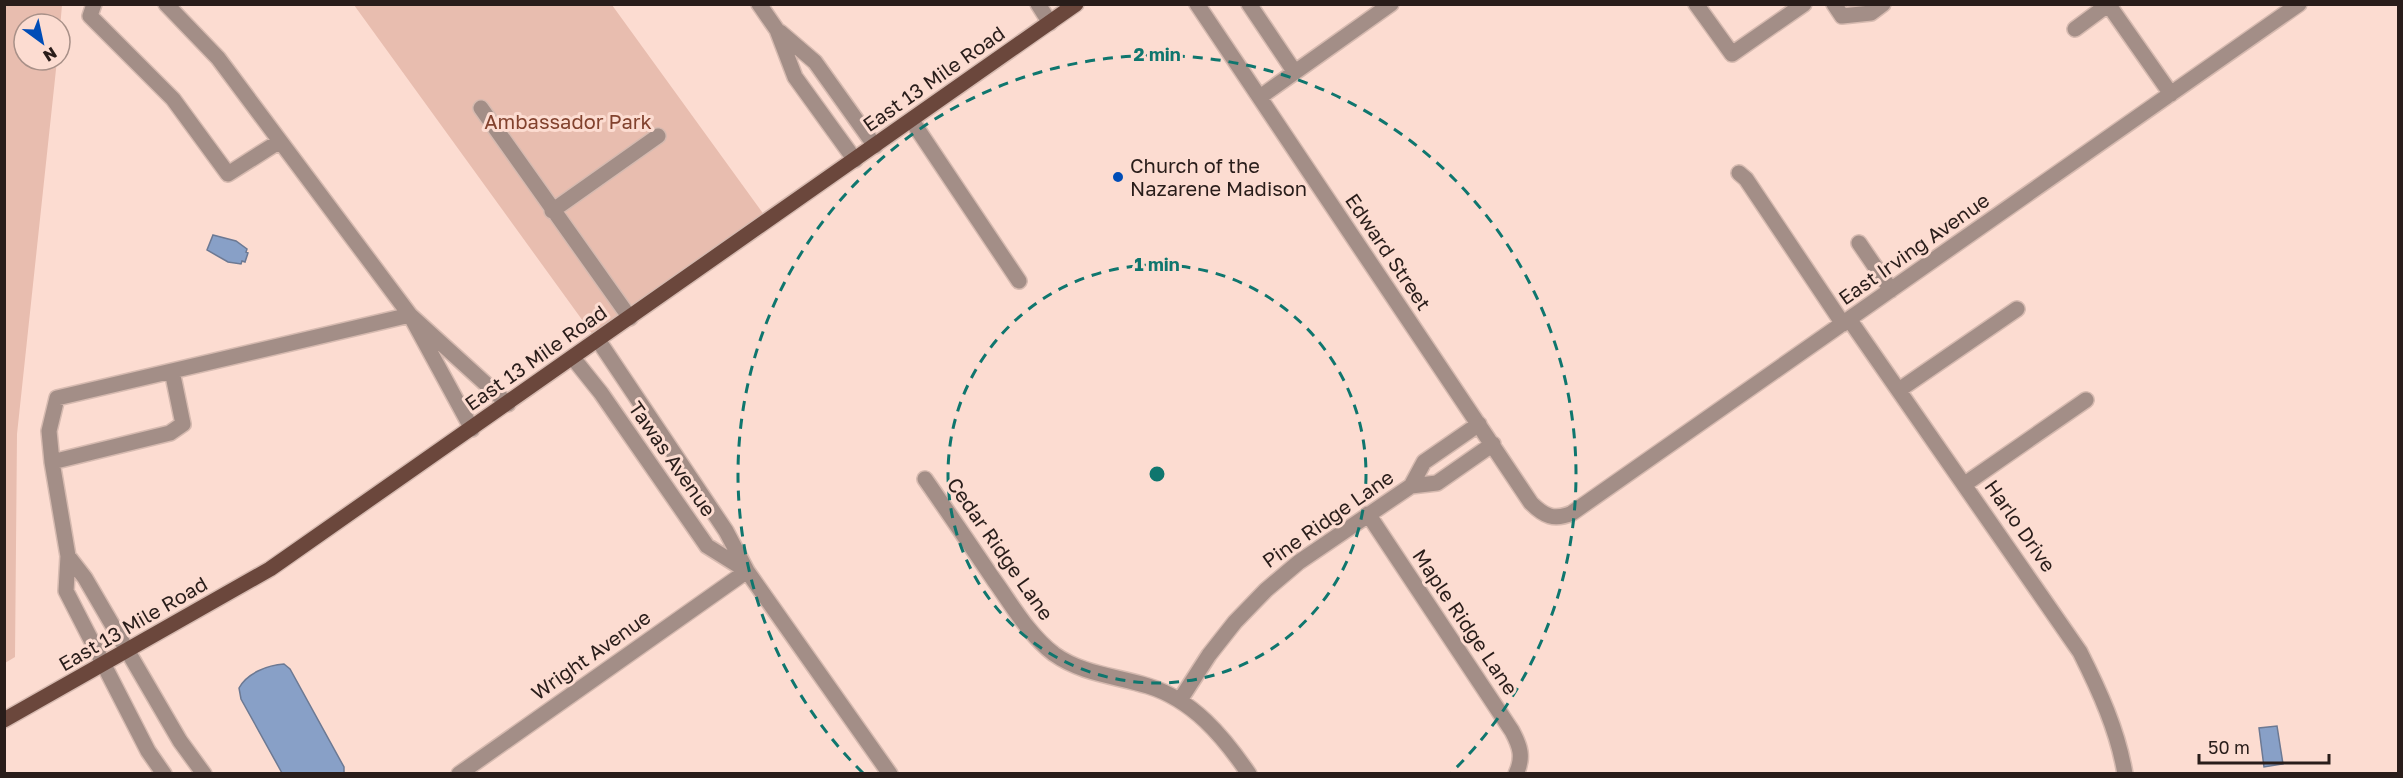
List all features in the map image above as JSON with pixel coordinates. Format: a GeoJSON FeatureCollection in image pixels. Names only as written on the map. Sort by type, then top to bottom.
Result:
{"type":"FeatureCollection","features":[{"type":"Feature","properties":{"kind":"main road","name":"East 13 Mile Road"},"geometry":{"type":"LineString","coordinates":[[4,720],[270,569],[912,121],[1072,6]]}},
{"type":"Feature","properties":{"kind":"street"},"geometry":{"type":"LineString","coordinates":[[94,4],[90,16],[173,99],[228,174],[280,141]]}},
{"type":"Feature","properties":{"kind":"street"},"geometry":{"type":"LineString","coordinates":[[166,4],[218,58],[410,315],[472,429]]}},
{"type":"Feature","properties":{"kind":"street"},"geometry":{"type":"LineString","coordinates":[[759,4],[777,30],[795,77],[855,160]]}},
{"type":"Feature","properties":{"kind":"street"},"geometry":{"type":"LineString","coordinates":[[1038,4],[1050,23]]}},
{"type":"Feature","properties":{"kind":"street","name":"Edward Street"},"geometry":{"type":"LineString","coordinates":[[1197,4],[1531,503],[1549,517]]}},
{"type":"Feature","properties":{"kind":"street"},"geometry":{"type":"LineString","coordinates":[[1249,4],[1294,70]]}},
{"type":"Feature","properties":{"kind":"street"},"geometry":{"type":"LineString","coordinates":[[1260,97],[1294,70],[1391,4]]}},
{"type":"Feature","properties":{"kind":"street"},"geometry":{"type":"LineString","coordinates":[[1696,4],[1732,54],[1804,4]]}},
{"type":"Feature","properties":{"kind":"street"},"geometry":{"type":"LineString","coordinates":[[1834,4],[1842,16],[1871,13],[1883,4]]}},
{"type":"Feature","properties":{"kind":"street","name":"East Irving Avenue"},"geometry":{"type":"LineString","coordinates":[[1549,517],[1558,518],[1572,513],[2299,4]]}},
{"type":"Feature","properties":{"kind":"street"},"geometry":{"type":"LineString","coordinates":[[2074,29],[2109,5],[2171,94]]}},
{"type":"Feature","properties":{"kind":"street"},"geometry":{"type":"LineString","coordinates":[[777,30],[815,62],[875,146]]}},
{"type":"Feature","properties":{"kind":"street"},"geometry":{"type":"LineString","coordinates":[[481,108],[630,318]]}},
{"type":"Feature","properties":{"kind":"street"},"geometry":{"type":"LineString","coordinates":[[912,121],[1019,281]]}},
{"type":"Feature","properties":{"kind":"street"},"geometry":{"type":"LineString","coordinates":[[552,211],[658,136]]}},
{"type":"Feature","properties":{"kind":"street","name":"Harlo Drive"},"geometry":{"type":"LineString","coordinates":[[1739,173],[1746,179],[1846,321],[1899,390],[2080,652],[2102,698],[2125,774]]}},
{"type":"Feature","properties":{"kind":"street"},"geometry":{"type":"LineString","coordinates":[[1859,243],[1891,290]]}},
{"type":"Feature","properties":{"kind":"street"},"geometry":{"type":"LineString","coordinates":[[1899,390],[2017,309]]}},
{"type":"Feature","properties":{"kind":"street"},"geometry":{"type":"LineString","coordinates":[[164,774],[148,752],[66,591],[68,556],[49,431],[57,398],[410,315]]}},
{"type":"Feature","properties":{"kind":"street"},"geometry":{"type":"LineString","coordinates":[[410,315],[508,404]]}},
{"type":"Feature","properties":{"kind":"street","name":"Tawas Avenue"},"geometry":{"type":"LineString","coordinates":[[598,340],[726,531],[747,571],[890,774]]}},
{"type":"Feature","properties":{"kind":"street","name":"Tawas Avenue"},"geometry":{"type":"LineString","coordinates":[[573,358],[601,393],[706,546],[747,571]]}},
{"type":"Feature","properties":{"kind":"street"},"geometry":{"type":"LineString","coordinates":[[52,462],[170,433],[183,424],[172,371]]}},
{"type":"Feature","properties":{"kind":"street"},"geometry":{"type":"LineString","coordinates":[[1965,484],[2086,400]]}},
{"type":"Feature","properties":{"kind":"street","name":"Pine Ridge Lane"},"geometry":{"type":"LineString","coordinates":[[1411,486],[1424,462],[1479,424]]}},
{"type":"Feature","properties":{"kind":"street","name":"Pine Ridge Lane"},"geometry":{"type":"LineString","coordinates":[[1180,700],[1222,638],[1250,606],[1299,562],[1411,486],[1437,483],[1493,444]]}},
{"type":"Feature","properties":{"kind":"street","name":"Cedar Ridge Lane"},"geometry":{"type":"LineString","coordinates":[[925,479],[1014,609],[1053,653],[1077,668],[1150,686],[1180,700],[1222,737],[1249,774]]}},
{"type":"Feature","properties":{"kind":"street","name":"Maple Ridge Lane"},"geometry":{"type":"LineString","coordinates":[[1368,514],[1512,731],[1521,749],[1516,774]]}},
{"type":"Feature","properties":{"kind":"street"},"geometry":{"type":"LineString","coordinates":[[68,556],[85,578],[180,741],[204,774]]}},
{"type":"Feature","properties":{"kind":"street","name":"Wright Avenue"},"geometry":{"type":"LineString","coordinates":[[459,774],[747,571]]}},
{"type":"Feature","properties":{"kind":"green space"},"geometry":{"type":"Polygon","coordinates":[[[5,4],[62,5],[61,12],[12,12],[12,72],[56,72],[17,434],[15,657],[5,663],[5,4]]]}},
{"type":"Feature","properties":{"kind":"green space","name":"Ambassador Park"},"geometry":{"type":"Polygon","coordinates":[[[354,5],[612,5],[767,219],[596,339],[354,5]]]}},
{"type":"Feature","properties":{"kind":"water"},"geometry":{"type":"Polygon","coordinates":[[[213,235],[236,241],[247,249],[245,262],[242,261],[241,264],[228,262],[207,250],[213,235]]]}},
{"type":"Feature","properties":{"kind":"water"},"geometry":{"type":"Polygon","coordinates":[[[284,664],[290,669],[344,767],[344,773],[282,773],[241,699],[239,688],[247,678],[265,668],[284,664]]]}},
{"type":"Feature","properties":{"kind":"water"},"geometry":{"type":"Polygon","coordinates":[[[2277,726],[2283,764],[2264,767],[2259,728],[2277,726]]]}},
{"type":"Feature","properties":{"kind":"place","name":"Church of the Nazarene Madison"},"geometry":{"type":"Point","coordinates":[1118,177]}}]}
